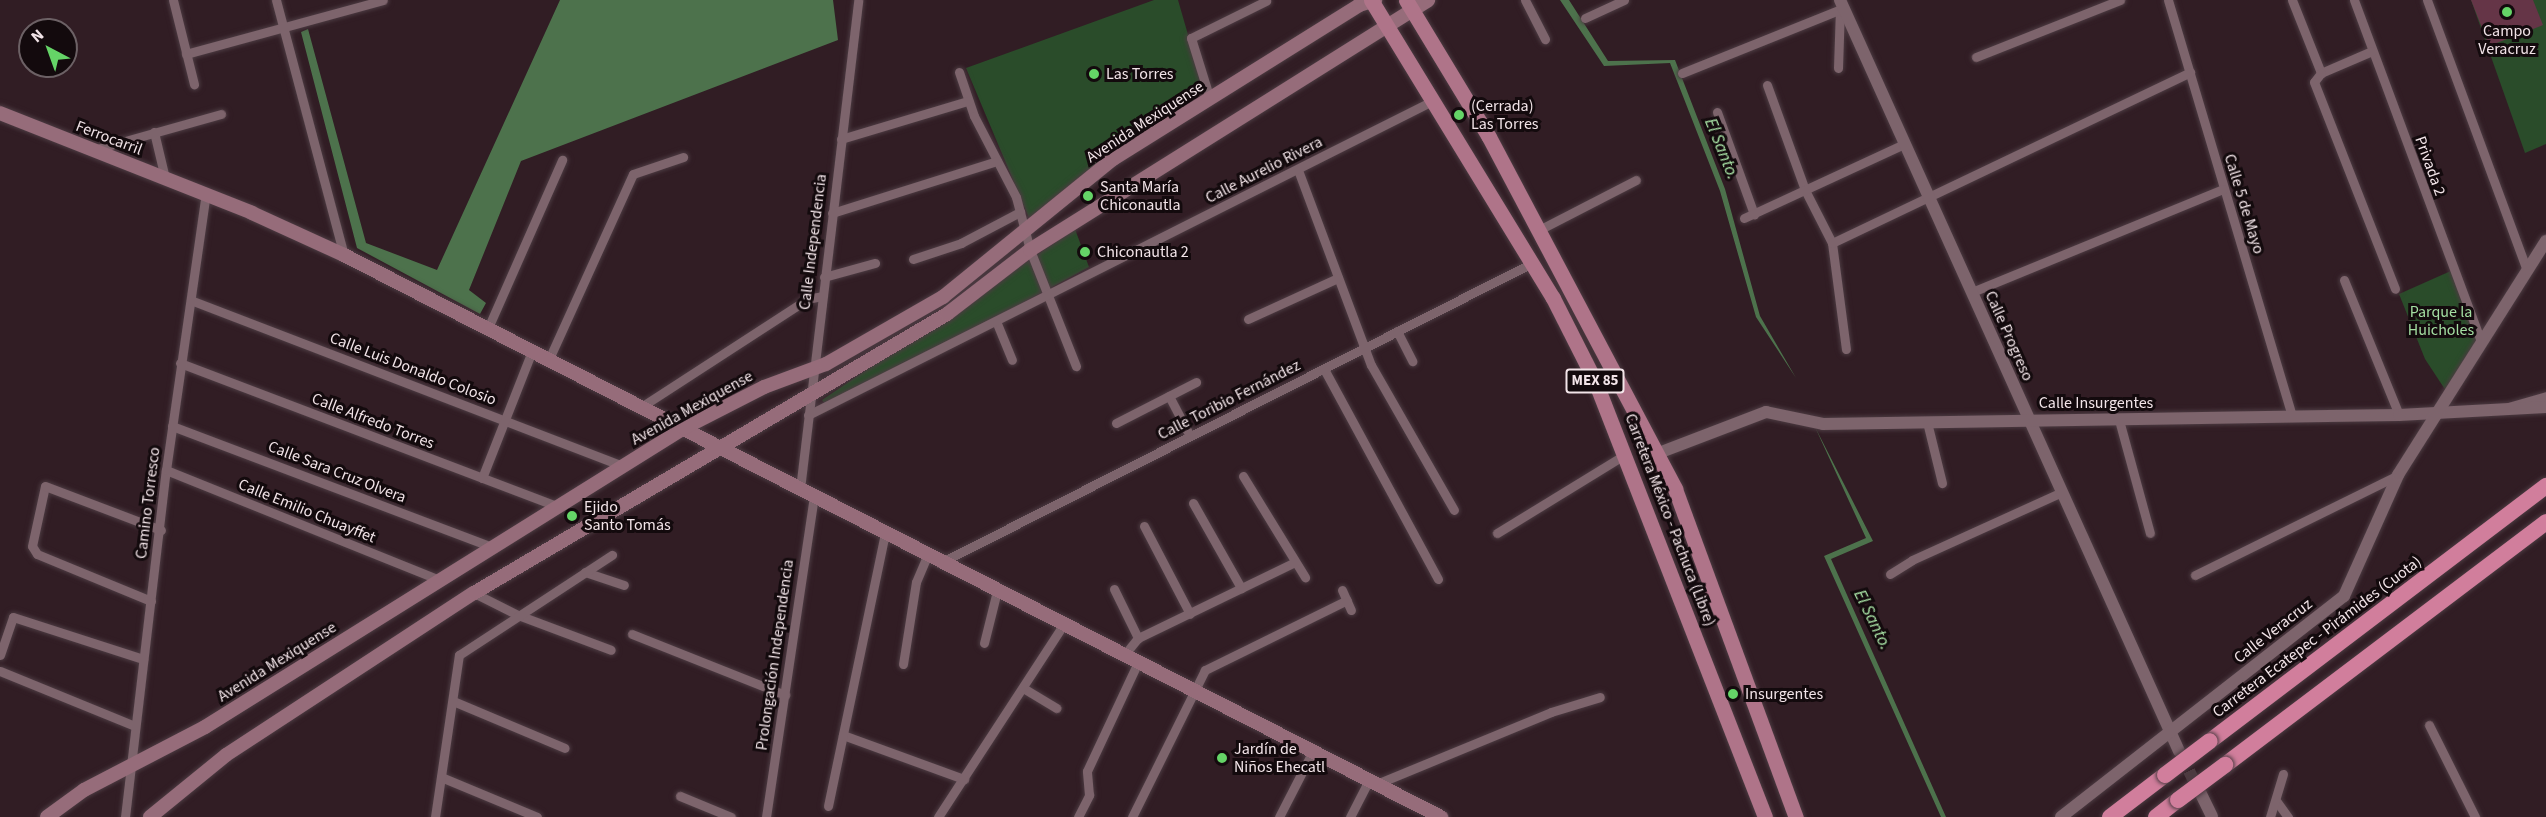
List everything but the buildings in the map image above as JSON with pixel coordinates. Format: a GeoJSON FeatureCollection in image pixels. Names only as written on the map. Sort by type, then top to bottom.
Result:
{"type":"FeatureCollection","features":[{"type":"Feature","properties":{"kind":"highway","name":"Carretera Ecatepec - Pirámides (Cuota)"},"geometry":{"type":"LineString","coordinates":[[2110,817],[2546,486]]}},
{"type":"Feature","properties":{"kind":"highway"},"geometry":{"type":"LineString","coordinates":[[2156,817],[2546,522]]}},
{"type":"Feature","properties":{"kind":"main road","name":"Carretera México - Pachuca (Libre)"},"geometry":{"type":"LineString","coordinates":[[1373,0],[1430,102],[1532,263],[1595,381],[1626,454],[1765,817]]}},
{"type":"Feature","properties":{"kind":"main road","name":"Avenida Mexiquense"},"geometry":{"type":"LineString","coordinates":[[47,817],[84,790],[129,770],[205,727],[490,546],[684,428],[764,387],[813,370],[943,297],[1113,159],[1373,0]]}},
{"type":"Feature","properties":{"kind":"main road"},"geometry":{"type":"LineString","coordinates":[[150,817],[226,755],[474,593],[715,447],[947,314],[1030,250],[1387,26],[1409,5],[1428,0]]}},
{"type":"Feature","properties":{"kind":"main road","name":"Carretera México - Pachuca (Libre)"},"geometry":{"type":"LineString","coordinates":[[1409,5],[1539,230],[1675,489],[1777,758],[1796,817]]}},
{"type":"Feature","properties":{"kind":"main road","name":"Ferrocarril"},"geometry":{"type":"LineString","coordinates":[[0,113],[206,194],[344,255],[684,428],[715,447],[933,559],[1314,749],[1441,817]]}},
{"type":"Feature","properties":{"kind":"main road"},"geometry":{"type":"LineString","coordinates":[[1777,758],[1791,781],[1803,817]]}},
{"type":"Feature","properties":{"kind":"main road"},"geometry":{"type":"LineString","coordinates":[[1757,792],[1757,817]]}},
{"type":"Feature","properties":{"kind":"street"},"geometry":{"type":"LineString","coordinates":[[173,0],[194,84]]}},
{"type":"Feature","properties":{"kind":"street"},"geometry":{"type":"LineString","coordinates":[[276,0],[286,26],[344,255]]}},
{"type":"Feature","properties":{"kind":"street"},"geometry":{"type":"LineString","coordinates":[[186,54],[286,26],[353,4],[383,0]]}},
{"type":"Feature","properties":{"kind":"street","name":"Calle Independencia"},"geometry":{"type":"LineString","coordinates":[[800,489],[858,0]]}},
{"type":"Feature","properties":{"kind":"street"},"geometry":{"type":"LineString","coordinates":[[1525,0],[1545,39]]}},
{"type":"Feature","properties":{"kind":"street"},"geometry":{"type":"LineString","coordinates":[[1586,18],[1624,0]]}},
{"type":"Feature","properties":{"kind":"street"},"geometry":{"type":"LineString","coordinates":[[1976,57],[2120,0]]}},
{"type":"Feature","properties":{"kind":"street","name":"Calle 5 de Mayo"},"geometry":{"type":"LineString","coordinates":[[2168,0],[2292,417]]}},
{"type":"Feature","properties":{"kind":"street"},"geometry":{"type":"LineString","coordinates":[[2292,0],[2321,73]]}},
{"type":"Feature","properties":{"kind":"street","name":"Privada 2"},"geometry":{"type":"LineString","coordinates":[[2354,0],[2481,341]]}},
{"type":"Feature","properties":{"kind":"street"},"geometry":{"type":"LineString","coordinates":[[2427,0],[2527,270]]}},
{"type":"Feature","properties":{"kind":"street"},"geometry":{"type":"LineString","coordinates":[[1210,99],[1191,38],[1266,1]]}},
{"type":"Feature","properties":{"kind":"street"},"geometry":{"type":"LineString","coordinates":[[1682,73],[1841,6],[1838,68]]}},
{"type":"Feature","properties":{"kind":"street","name":"Calle Progreso"},"geometry":{"type":"LineString","coordinates":[[1841,6],[2179,751]]}},
{"type":"Feature","properties":{"kind":"street"},"geometry":{"type":"LineString","coordinates":[[2372,51],[2321,73],[2314,82],[2395,289]]}},
{"type":"Feature","properties":{"kind":"street"},"geometry":{"type":"LineString","coordinates":[[958,72],[968,101],[1020,212],[1030,250],[1076,366]]}},
{"type":"Feature","properties":{"kind":"street"},"geometry":{"type":"LineString","coordinates":[[1832,243],[2190,72]]}},
{"type":"Feature","properties":{"kind":"street"},"geometry":{"type":"LineString","coordinates":[[1767,85],[1805,190],[1832,243],[1846,349]]}},
{"type":"Feature","properties":{"kind":"street"},"geometry":{"type":"LineString","coordinates":[[841,140],[968,101]]}},
{"type":"Feature","properties":{"kind":"street","name":"Calle Aurelio Rivera"},"geometry":{"type":"LineString","coordinates":[[808,415],[1430,102]]}},
{"type":"Feature","properties":{"kind":"street"},"geometry":{"type":"LineString","coordinates":[[1717,112],[1754,214]]}},
{"type":"Feature","properties":{"kind":"street"},"geometry":{"type":"LineString","coordinates":[[93,150],[221,114]]}},
{"type":"Feature","properties":{"kind":"street"},"geometry":{"type":"LineString","coordinates":[[154,132],[165,178]]}},
{"type":"Feature","properties":{"kind":"street"},"geometry":{"type":"LineString","coordinates":[[1744,218],[1904,144]]}},
{"type":"Feature","properties":{"kind":"street"},"geometry":{"type":"LineString","coordinates":[[549,359],[629,179],[683,157]]}},
{"type":"Feature","properties":{"kind":"street"},"geometry":{"type":"LineString","coordinates":[[488,328],[562,160]]}},
{"type":"Feature","properties":{"kind":"street"},"geometry":{"type":"LineString","coordinates":[[832,213],[997,161]]}},
{"type":"Feature","properties":{"kind":"street"},"geometry":{"type":"LineString","coordinates":[[1298,170],[1364,348],[1454,510]]}},
{"type":"Feature","properties":{"kind":"street"},"geometry":{"type":"LineString","coordinates":[[1539,230],[1636,180]]}},
{"type":"Feature","properties":{"kind":"street"},"geometry":{"type":"LineString","coordinates":[[1972,292],[2223,189]]}},
{"type":"Feature","properties":{"kind":"street","name":"Camino Torresco"},"geometry":{"type":"LineString","coordinates":[[125,817],[129,770],[161,530],[166,470],[180,363],[193,301],[206,194]]}},
{"type":"Feature","properties":{"kind":"street"},"geometry":{"type":"LineString","coordinates":[[914,259],[961,243],[1020,212]]}},
{"type":"Feature","properties":{"kind":"street","name":"Calle Veracruz"},"geometry":{"type":"LineString","coordinates":[[2061,817],[2344,596],[2398,475],[2433,412],[2546,241]]}},
{"type":"Feature","properties":{"kind":"street"},"geometry":{"type":"LineString","coordinates":[[824,277],[875,263]]}},
{"type":"Feature","properties":{"kind":"street","name":"Calle Toribio Fernández"},"geometry":{"type":"LineString","coordinates":[[933,559],[1190,436],[1532,263]]}},
{"type":"Feature","properties":{"kind":"street"},"geometry":{"type":"LineString","coordinates":[[1248,319],[1338,278]]}},
{"type":"Feature","properties":{"kind":"street"},"geometry":{"type":"LineString","coordinates":[[2344,280],[2399,416]]}},
{"type":"Feature","properties":{"kind":"street"},"geometry":{"type":"LineString","coordinates":[[641,407],[807,299],[822,296]]}},
{"type":"Feature","properties":{"kind":"street","name":"Calle Luis Donaldo Colosio"},"geometry":{"type":"LineString","coordinates":[[193,301],[622,466]]}},
{"type":"Feature","properties":{"kind":"street"},"geometry":{"type":"LineString","coordinates":[[996,321],[1012,360]]}},
{"type":"Feature","properties":{"kind":"street"},"geometry":{"type":"LineString","coordinates":[[1397,332],[1412,361]]}},
{"type":"Feature","properties":{"kind":"street"},"geometry":{"type":"LineString","coordinates":[[482,478],[503,419],[532,351]]}},
{"type":"Feature","properties":{"kind":"street","name":"Calle Alfredo Torres"},"geometry":{"type":"LineString","coordinates":[[180,363],[556,506]]}},
{"type":"Feature","properties":{"kind":"street"},"geometry":{"type":"LineString","coordinates":[[1324,369],[1438,579]]}},
{"type":"Feature","properties":{"kind":"street"},"geometry":{"type":"LineString","coordinates":[[1116,423],[1196,382]]}},
{"type":"Feature","properties":{"kind":"street"},"geometry":{"type":"LineString","coordinates":[[1169,396],[1190,436]]}},
{"type":"Feature","properties":{"kind":"street"},"geometry":{"type":"LineString","coordinates":[[2507,407],[2546,396]]}},
{"type":"Feature","properties":{"kind":"street","name":"Calle Insurgentes"},"geometry":{"type":"LineString","coordinates":[[1656,454],[1766,412],[1823,424],[2399,416],[2507,407],[2546,407]]}},
{"type":"Feature","properties":{"kind":"street"},"geometry":{"type":"LineString","coordinates":[[2119,420],[2150,533]]}},
{"type":"Feature","properties":{"kind":"street"},"geometry":{"type":"LineString","coordinates":[[1927,422],[1942,483]]}},
{"type":"Feature","properties":{"kind":"street","name":"Calle Sara Cruz Olvera"},"geometry":{"type":"LineString","coordinates":[[172,426],[490,546]]}},
{"type":"Feature","properties":{"kind":"street"},"geometry":{"type":"LineString","coordinates":[[1497,533],[1626,454]]}},
{"type":"Feature","properties":{"kind":"street","name":"Calle Emilio Chuayffet"},"geometry":{"type":"LineString","coordinates":[[166,470],[438,579]]}},
{"type":"Feature","properties":{"kind":"street"},"geometry":{"type":"LineString","coordinates":[[2195,575],[2398,475]]}},
{"type":"Feature","properties":{"kind":"street"},"geometry":{"type":"LineString","coordinates":[[1243,476],[1305,577]]}},
{"type":"Feature","properties":{"kind":"street"},"geometry":{"type":"LineString","coordinates":[[151,601],[32,551],[45,486],[161,530]]}},
{"type":"Feature","properties":{"kind":"street"},"geometry":{"type":"LineString","coordinates":[[1890,574],[1912,560],[2060,493]]}},
{"type":"Feature","properties":{"kind":"street","name":"Prolongación Independencia"},"geometry":{"type":"LineString","coordinates":[[768,816],[814,497]]}},
{"type":"Feature","properties":{"kind":"street"},"geometry":{"type":"LineString","coordinates":[[1193,503],[1241,588]]}},
{"type":"Feature","properties":{"kind":"street"},"geometry":{"type":"LineString","coordinates":[[1144,526],[1190,614]]}},
{"type":"Feature","properties":{"kind":"street"},"geometry":{"type":"LineString","coordinates":[[828,806],[885,534]]}},
{"type":"Feature","properties":{"kind":"street"},"geometry":{"type":"LineString","coordinates":[[435,817],[459,655],[612,555]]}},
{"type":"Feature","properties":{"kind":"street"},"geometry":{"type":"LineString","coordinates":[[903,664],[916,582],[933,559]]}},
{"type":"Feature","properties":{"kind":"street"},"geometry":{"type":"LineString","coordinates":[[1125,654],[1138,638],[1295,562]]}},
{"type":"Feature","properties":{"kind":"street"},"geometry":{"type":"LineString","coordinates":[[585,572],[624,585]]}},
{"type":"Feature","properties":{"kind":"street"},"geometry":{"type":"LineString","coordinates":[[1114,590],[1138,638]]}},
{"type":"Feature","properties":{"kind":"street"},"geometry":{"type":"LineString","coordinates":[[1132,817],[1196,689],[1213,663],[1349,605],[1342,590]]}},
{"type":"Feature","properties":{"kind":"street"},"geometry":{"type":"LineString","coordinates":[[984,643],[997,591]]}},
{"type":"Feature","properties":{"kind":"street"},"geometry":{"type":"LineString","coordinates":[[474,593],[518,615],[611,650]]}},
{"type":"Feature","properties":{"kind":"street"},"geometry":{"type":"LineString","coordinates":[[0,655],[13,617],[143,659]]}},
{"type":"Feature","properties":{"kind":"street"},"geometry":{"type":"LineString","coordinates":[[938,817],[1064,624]]}},
{"type":"Feature","properties":{"kind":"street"},"geometry":{"type":"LineString","coordinates":[[632,634],[784,695]]}},
{"type":"Feature","properties":{"kind":"street"},"geometry":{"type":"LineString","coordinates":[[1078,817],[1089,795],[1087,771],[1138,660]]}},
{"type":"Feature","properties":{"kind":"street"},"geometry":{"type":"LineString","coordinates":[[0,670],[135,726]]}},
{"type":"Feature","properties":{"kind":"street"},"geometry":{"type":"LineString","coordinates":[[1023,688],[1056,708]]}},
{"type":"Feature","properties":{"kind":"street"},"geometry":{"type":"LineString","coordinates":[[1350,817],[1375,781],[1551,712],[1600,697]]}},
{"type":"Feature","properties":{"kind":"street"},"geometry":{"type":"LineString","coordinates":[[453,701],[565,748]]}},
{"type":"Feature","properties":{"kind":"street"},"geometry":{"type":"LineString","coordinates":[[2429,725],[2475,817]]}},
{"type":"Feature","properties":{"kind":"street"},"geometry":{"type":"LineString","coordinates":[[843,735],[964,779]]}},
{"type":"Feature","properties":{"kind":"street"},"geometry":{"type":"LineString","coordinates":[[1279,817],[1314,749]]}},
{"type":"Feature","properties":{"kind":"street"},"geometry":{"type":"LineString","coordinates":[[2270,817],[2277,802],[2283,774]]}},
{"type":"Feature","properties":{"kind":"street"},"geometry":{"type":"LineString","coordinates":[[441,777],[537,817]]}},
{"type":"Feature","properties":{"kind":"street"},"geometry":{"type":"LineString","coordinates":[[2201,794],[2212,817]]}},
{"type":"Feature","properties":{"kind":"street"},"geometry":{"type":"LineString","coordinates":[[680,796],[731,817]]}},
{"type":"Feature","properties":{"kind":"street"},"geometry":{"type":"LineString","coordinates":[[2277,802],[2288,817]]}},
{"type":"Feature","properties":{"kind":"green space","name":"Las Torres"},"geometry":{"type":"Polygon","coordinates":[[[1154,0],[1178,0],[1204,90],[1111,153],[1029,218],[966,68],[1154,0]]]}},
{"type":"Feature","properties":{"kind":"green space"},"geometry":{"type":"Polygon","coordinates":[[[2471,0],[2546,0],[2546,144],[2525,153],[2471,0]]]}},
{"type":"Feature","properties":{"kind":"green space"},"geometry":{"type":"Polygon","coordinates":[[[1075,229],[1089,267],[912,363],[825,404],[822,400],[1075,229]]]}},
{"type":"Feature","properties":{"kind":"green space","name":"Parque la Huicholes"},"geometry":{"type":"Polygon","coordinates":[[[2453,270],[2479,342],[2446,391],[2425,359],[2399,294],[2453,270]]]}},
{"type":"Feature","properties":{"kind":"shaded area"},"geometry":{"type":"Polygon","coordinates":[[[560,0],[833,0],[838,40],[521,161],[469,290],[486,303],[480,314],[357,248],[301,32],[308,29],[366,243],[437,270],[560,0]]]}},
{"type":"Feature","properties":{"kind":"shaded area"},"geometry":{"type":"Polygon","coordinates":[[[1560,0],[1569,0],[1608,61],[1675,60],[1725,189],[1760,316],[1796,378],[1756,317],[1720,191],[1670,63],[1604,66],[1560,0]]]}},
{"type":"Feature","properties":{"kind":"shaded area"},"geometry":{"type":"Polygon","coordinates":[[[1815,427],[1873,541],[1831,559],[1946,817],[1941,817],[1824,556],[1866,538],[1815,427]]]}},
{"type":"Feature","properties":{"kind":"tunnel"},"geometry":{"type":"LineString","coordinates":[[2181,755],[2200,793]]}},
{"type":"Feature","properties":{"kind":"place","name":"Campo Veracruz"},"geometry":{"type":"Point","coordinates":[2507,12]}},
{"type":"Feature","properties":{"kind":"place","name":"Las Torres"},"geometry":{"type":"Point","coordinates":[1094,74]}},
{"type":"Feature","properties":{"kind":"place","name":"(Cerrada) Las Torres"},"geometry":{"type":"Point","coordinates":[1459,115]}},
{"type":"Feature","properties":{"kind":"place","name":"Santa María Chiconautla"},"geometry":{"type":"Point","coordinates":[1088,196]}},
{"type":"Feature","properties":{"kind":"place","name":"Chiconautla 2"},"geometry":{"type":"Point","coordinates":[1085,252]}},
{"type":"Feature","properties":{"kind":"place","name":"Ejido Santo Tomás"},"geometry":{"type":"Point","coordinates":[572,516]}},
{"type":"Feature","properties":{"kind":"place","name":"Insurgentes"},"geometry":{"type":"Point","coordinates":[1733,694]}},
{"type":"Feature","properties":{"kind":"place","name":"Jardín de Niños Ehecatl"},"geometry":{"type":"Point","coordinates":[1222,758]}},
{"type":"Feature","properties":{"kind":"water label","name":"El Santo."},"geometry":{"type":"Point","coordinates":[1721,149]}},
{"type":"Feature","properties":{"kind":"water label","name":"El Santo."},"geometry":{"type":"Point","coordinates":[1872,620]}}]}
